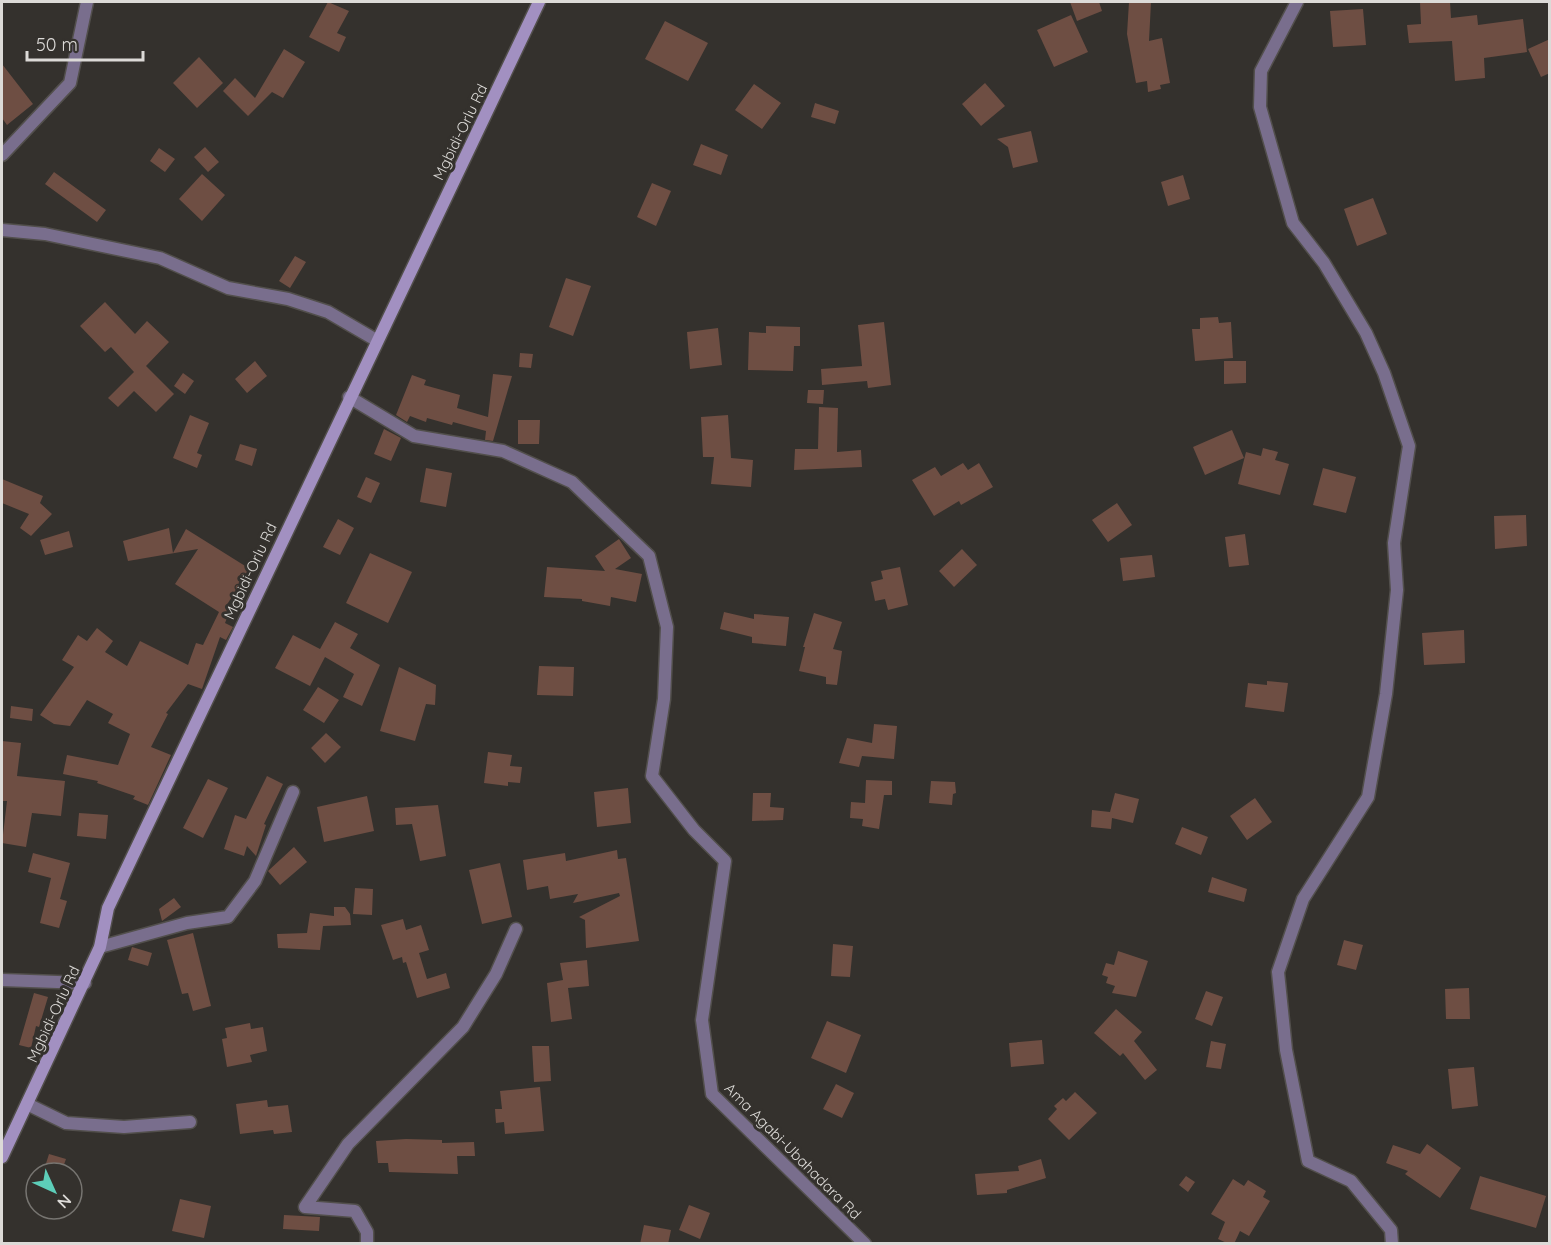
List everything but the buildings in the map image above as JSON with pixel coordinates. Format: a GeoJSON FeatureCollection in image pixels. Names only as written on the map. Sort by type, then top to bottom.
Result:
{"type":"FeatureCollection","features":[{"type":"Feature","properties":{"kind":"main road","name":"Mgbidi-Orlu Rd"},"geometry":{"type":"LineString","coordinates":[[2,1157],[100,947],[108,908],[376,340],[539,2]]}},
{"type":"Feature","properties":{"kind":"street"},"geometry":{"type":"LineString","coordinates":[[2,155],[70,83],[87,2]]}},
{"type":"Feature","properties":{"kind":"street"},"geometry":{"type":"LineString","coordinates":[[1297,2],[1261,71],[1260,107],[1293,223],[1324,263],[1366,333],[1384,373],[1409,446],[1394,543],[1397,590],[1386,694],[1368,797],[1303,899],[1278,972],[1286,1050],[1308,1161],[1351,1181],[1391,1230],[1392,1244]]}},
{"type":"Feature","properties":{"kind":"street"},"geometry":{"type":"LineString","coordinates":[[2,230],[45,234],[160,258],[228,288],[288,299],[328,312],[376,340]]}},
{"type":"Feature","properties":{"kind":"street","name":"Ama Agabi-Ubahadara Rd"},"geometry":{"type":"LineString","coordinates":[[349,397],[414,436],[503,451],[572,482],[649,556],[667,627],[664,699],[652,776],[694,830],[725,861],[702,1020],[712,1094],[865,1244]]}},
{"type":"Feature","properties":{"kind":"street"},"geometry":{"type":"LineString","coordinates":[[100,947],[187,923],[228,917],[255,881],[293,792]]}},
{"type":"Feature","properties":{"kind":"street"},"geometry":{"type":"LineString","coordinates":[[367,1244],[367,1232],[355,1211],[305,1208],[348,1144],[463,1027],[496,974],[516,929]]}},
{"type":"Feature","properties":{"kind":"street"},"geometry":{"type":"LineString","coordinates":[[2,980],[85,982]]}},
{"type":"Feature","properties":{"kind":"street"},"geometry":{"type":"LineString","coordinates":[[27,1104],[66,1123],[124,1127],[190,1122]]}}]}
